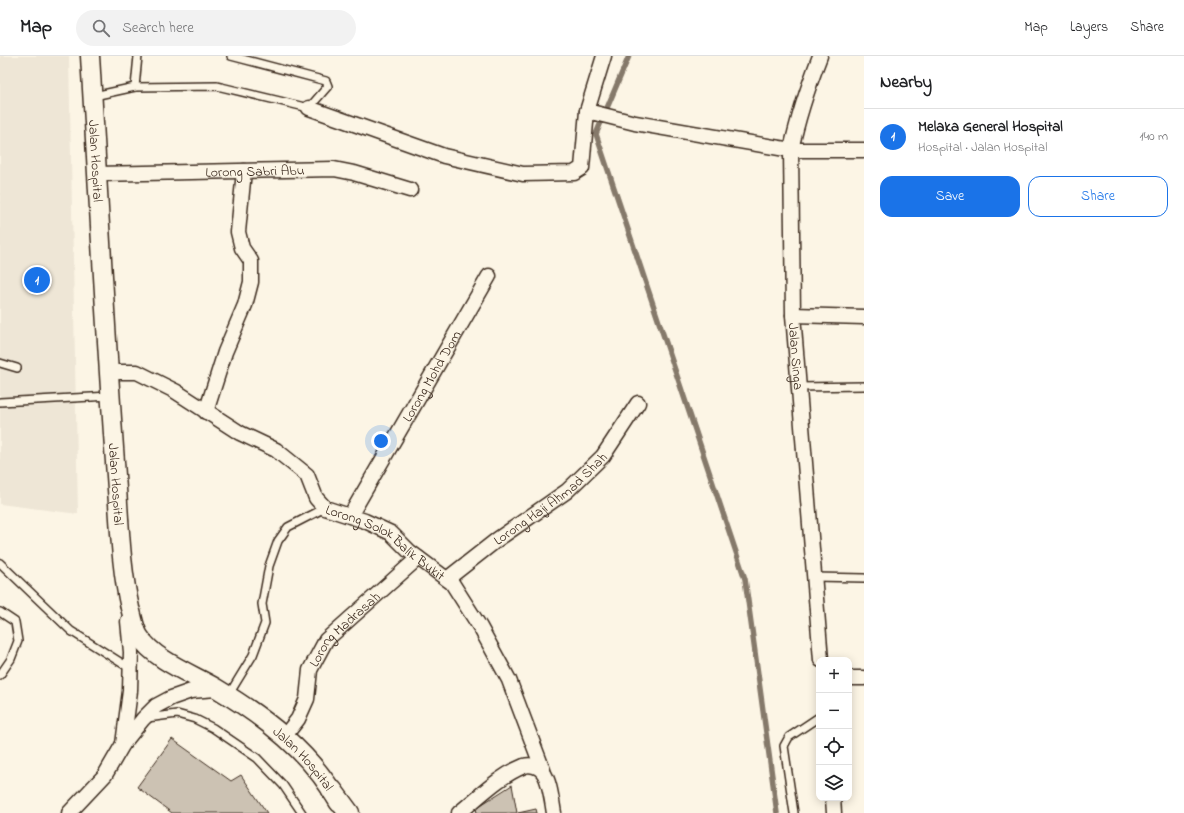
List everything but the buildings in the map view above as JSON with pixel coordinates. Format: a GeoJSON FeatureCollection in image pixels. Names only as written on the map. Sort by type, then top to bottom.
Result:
{"type":"FeatureCollection","features":[{"type":"Feature","properties":{"kind":"main road"},"geometry":{"type":"LineString","coordinates":[[332,790],[349,813]]}},
{"type":"Feature","properties":{"kind":"street","name":"Jalan Hospital"},"geometry":{"type":"LineString","coordinates":[[90,56],[108,372],[125,585],[134,622],[139,635],[146,645],[156,654],[254,712],[284,737],[307,759],[332,790],[344,813]]}},
{"type":"Feature","properties":{"kind":"street"},"geometry":{"type":"LineString","coordinates":[[309,108],[444,156],[523,174],[574,173],[582,168],[591,112],[604,56]]}},
{"type":"Feature","properties":{"kind":"street","name":"Jalan Singa"},"geometry":{"type":"LineString","coordinates":[[820,56],[796,125],[792,150],[793,315],[821,657]]}},
{"type":"Feature","properties":{"kind":"street"},"geometry":{"type":"LineString","coordinates":[[591,112],[634,123],[792,150],[864,150]]}},
{"type":"Feature","properties":{"kind":"street","name":"Lorong Sabri Abu"},"geometry":{"type":"LineString","coordinates":[[97,174],[334,169],[354,173],[410,190]]}},
{"type":"Feature","properties":{"kind":"street"},"geometry":{"type":"LineString","coordinates":[[206,412],[225,352],[245,305],[250,282],[251,261],[242,248],[238,232],[244,171]]}},
{"type":"Feature","properties":{"kind":"street","name":"Lorong Mohd Dom"},"geometry":{"type":"LineString","coordinates":[[350,516],[489,276]]}},
{"type":"Feature","properties":{"kind":"street"},"geometry":{"type":"LineString","coordinates":[[793,315],[864,317]]}},
{"type":"Feature","properties":{"kind":"street","name":"Lorong Solok Balik Bukit"},"geometry":{"type":"LineString","coordinates":[[108,372],[137,372],[175,391],[240,433],[276,450],[307,475],[316,498],[325,508],[365,520],[391,533],[409,551],[452,583],[480,627],[508,680],[547,778],[554,813]]}},
{"type":"Feature","properties":{"kind":"street","name":"Lorong Haji Ahmad Shah"},"geometry":{"type":"LineString","coordinates":[[446,579],[498,538],[567,491],[603,456],[638,403]]}},
{"type":"Feature","properties":{"kind":"street","name":"Lorong Madrasah"},"geometry":{"type":"LineString","coordinates":[[284,737],[298,719],[307,700],[310,670],[326,640],[418,558]]}},
{"type":"Feature","properties":{"kind":"street"},"geometry":{"type":"LineString","coordinates":[[123,744],[130,691],[132,652],[125,585]]}},
{"type":"Feature","properties":{"kind":"street"},"geometry":{"type":"LineString","coordinates":[[852,678],[864,678]]}},
{"type":"Feature","properties":{"kind":"street"},"geometry":{"type":"LineString","coordinates":[[69,813],[105,775],[123,744],[143,719],[156,706],[171,698],[191,691],[222,692]]}},
{"type":"Feature","properties":{"kind":"street"},"geometry":{"type":"LineString","coordinates":[[459,813],[501,779],[525,766],[535,766],[543,770]]}},
{"type":"Feature","properties":{"kind":"street"},"geometry":{"type":"LineString","coordinates":[[833,801],[834,813]]}},
{"type":"Feature","properties":{"kind":"lane"},"geometry":{"type":"LineString","coordinates":[[135,87],[138,56]]}},
{"type":"Feature","properties":{"kind":"lane"},"geometry":{"type":"LineString","coordinates":[[92,96],[135,87],[217,86],[309,108],[328,86],[326,81],[231,56]]}},
{"type":"Feature","properties":{"kind":"lane"},"geometry":{"type":"LineString","coordinates":[[0,363],[17,368]]}},
{"type":"Feature","properties":{"kind":"lane"},"geometry":{"type":"LineString","coordinates":[[799,387],[864,386]]}},
{"type":"Feature","properties":{"kind":"lane"},"geometry":{"type":"LineString","coordinates":[[0,402],[110,396]]}},
{"type":"Feature","properties":{"kind":"lane"},"geometry":{"type":"LineString","coordinates":[[222,692],[253,655],[265,623],[262,604],[269,566],[278,540],[288,527],[325,508]]}},
{"type":"Feature","properties":{"kind":"lane"},"geometry":{"type":"LineString","coordinates":[[0,563],[71,631],[131,669]]}},
{"type":"Feature","properties":{"kind":"lane"},"geometry":{"type":"LineString","coordinates":[[814,577],[864,578]]}},
{"type":"Feature","properties":{"kind":"lane"},"geometry":{"type":"LineString","coordinates":[[0,612],[15,622],[18,640],[11,659],[0,675]]}},
{"type":"Feature","properties":{"kind":"lane"},"geometry":{"type":"LineString","coordinates":[[143,719],[177,714],[195,719],[213,728],[257,758],[283,785],[302,813]]}},
{"type":"Feature","properties":{"kind":"lane"},"geometry":{"type":"LineString","coordinates":[[794,813],[784,746],[789,737],[816,720]]}},
{"type":"Feature","properties":{"kind":"shaded area"},"geometry":{"type":"Polygon","coordinates":[[[0,56],[69,56],[78,514],[0,504],[0,56]]]}},
{"type":"Feature","properties":{"kind":"waterway"},"geometry":{"type":"LineString","coordinates":[[629,56],[596,134],[745,579],[777,813]]}},
{"type":"Feature","properties":{"kind":"place","name":"Melaka General Hospital"},"geometry":{"type":"Point","coordinates":[37,280]}}]}
